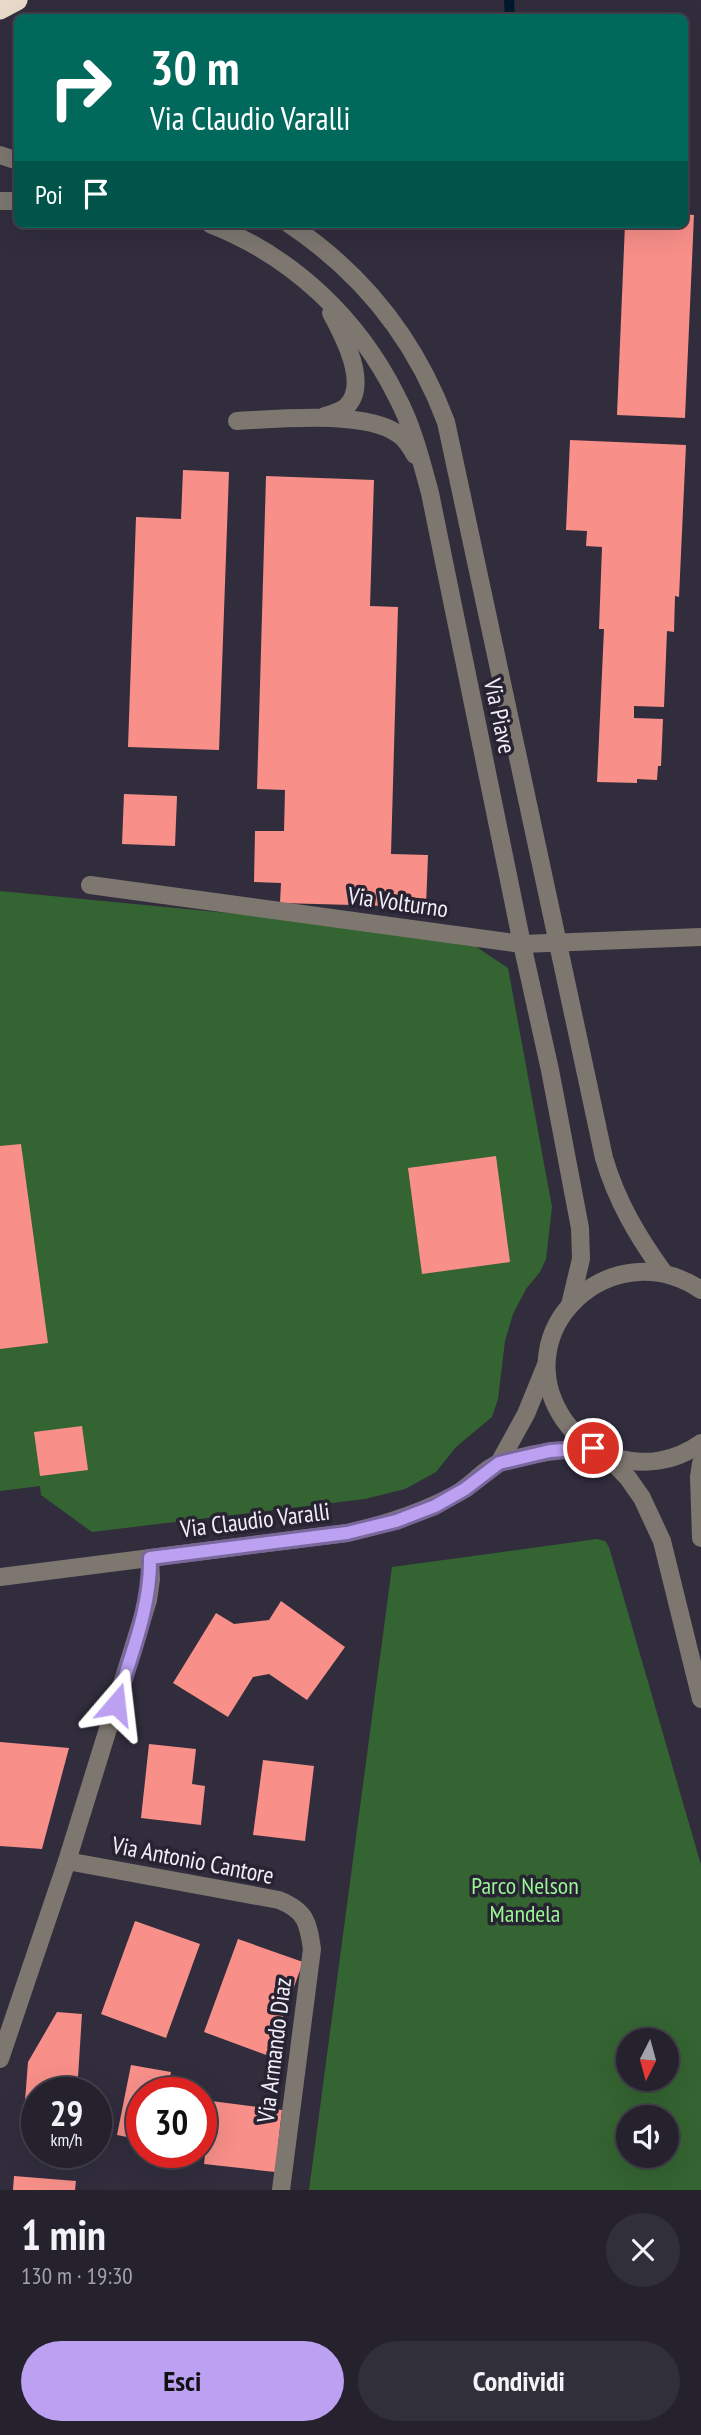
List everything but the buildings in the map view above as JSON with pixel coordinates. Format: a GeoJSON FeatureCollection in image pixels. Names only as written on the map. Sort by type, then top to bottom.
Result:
{"type":"FeatureCollection","features":[{"type":"Feature","properties":{"kind":"highway"},"geometry":{"type":"LineString","coordinates":[[0,9],[17,0]]}},
{"type":"Feature","properties":{"kind":"street","name":"Via Piave"},"geometry":{"type":"LineString","coordinates":[[219,228],[257,246],[300,275],[341,312],[397,396],[415,439],[550,1070],[580,1228],[581,1259],[570,1305]]}},
{"type":"Feature","properties":{"kind":"street","name":"Via Piave"},"geometry":{"type":"LineString","coordinates":[[294,228],[333,257],[378,302],[413,350],[446,422],[604,1158],[613,1188],[626,1216],[671,1276]]}},
{"type":"Feature","properties":{"kind":"street"},"geometry":{"type":"LineString","coordinates":[[320,292],[350,350],[355,380],[354,393],[347,406],[320,417]]}},
{"type":"Feature","properties":{"kind":"street"},"geometry":{"type":"LineString","coordinates":[[237,421],[320,417],[355,420],[398,434],[423,467]]}},
{"type":"Feature","properties":{"kind":"street","name":"Via Volturno"},"geometry":{"type":"LineString","coordinates":[[90,885],[522,944],[701,937]]}},
{"type":"Feature","properties":{"kind":"street"},"geometry":{"type":"LineString","coordinates":[[570,1305],[592,1286],[605,1279],[634,1271],[671,1276],[701,1274]]}},
{"type":"Feature","properties":{"kind":"street"},"geometry":{"type":"LineString","coordinates":[[671,1276],[701,1290]]}},
{"type":"Feature","properties":{"kind":"street","name":"Via Claudio Varalli"},"geometry":{"type":"LineString","coordinates":[[499,1463],[526,1414],[548,1359],[554,1331],[570,1305]]}},
{"type":"Feature","properties":{"kind":"street"},"geometry":{"type":"LineString","coordinates":[[548,1359],[548,1375],[555,1404],[570,1429],[628,1478],[642,1498],[662,1541],[701,1699]]}},
{"type":"Feature","properties":{"kind":"street"},"geometry":{"type":"LineString","coordinates":[[599,1451],[632,1462],[659,1461],[685,1453],[701,1443]]}},
{"type":"Feature","properties":{"kind":"street","name":"Via Claudio Varalli"},"geometry":{"type":"LineString","coordinates":[[0,1577],[347,1533],[396,1521],[435,1506],[499,1463],[550,1451],[599,1451]]}},
{"type":"Feature","properties":{"kind":"street"},"geometry":{"type":"LineString","coordinates":[[701,1463],[701,1538]]}},
{"type":"Feature","properties":{"kind":"street"},"geometry":{"type":"LineString","coordinates":[[0,2059],[67,1861],[148,1600],[150,1558]]}},
{"type":"Feature","properties":{"kind":"street","name":"Via Antonio Cantore"},"geometry":{"type":"LineString","coordinates":[[67,1861],[279,1900],[293,1906],[304,1917]]}},
{"type":"Feature","properties":{"kind":"street","name":"Via Armando Diaz"},"geometry":{"type":"LineString","coordinates":[[281,2190],[312,1949],[310,1931],[304,1917]]}},
{"type":"Feature","properties":{"kind":"green space"},"geometry":{"type":"Polygon","coordinates":[[[0,891],[321,922],[472,944],[508,968],[552,1207],[546,1259],[513,1314],[505,1341],[498,1399],[492,1417],[456,1447],[436,1472],[405,1489],[365,1499],[92,1532],[41,1495],[40,1486],[0,1491],[0,891]]]}},
{"type":"Feature","properties":{"kind":"green space","name":"Parco Nelson Mandela"},"geometry":{"type":"Polygon","coordinates":[[[597,1539],[605,1541],[609,1547],[701,1865],[701,2190],[309,2190],[392,1567],[597,1539]]]}},
{"type":"Feature","properties":{"kind":"waterway"},"geometry":{"type":"LineString","coordinates":[[509,0],[510,14]]}},
{"type":"Feature","properties":{"kind":"route"},"geometry":{"type":"LineString","coordinates":[[116,1704],[148,1600],[150,1558],[347,1533],[396,1521],[435,1506],[465,1489],[499,1463],[550,1451],[593,1448]]}}]}
